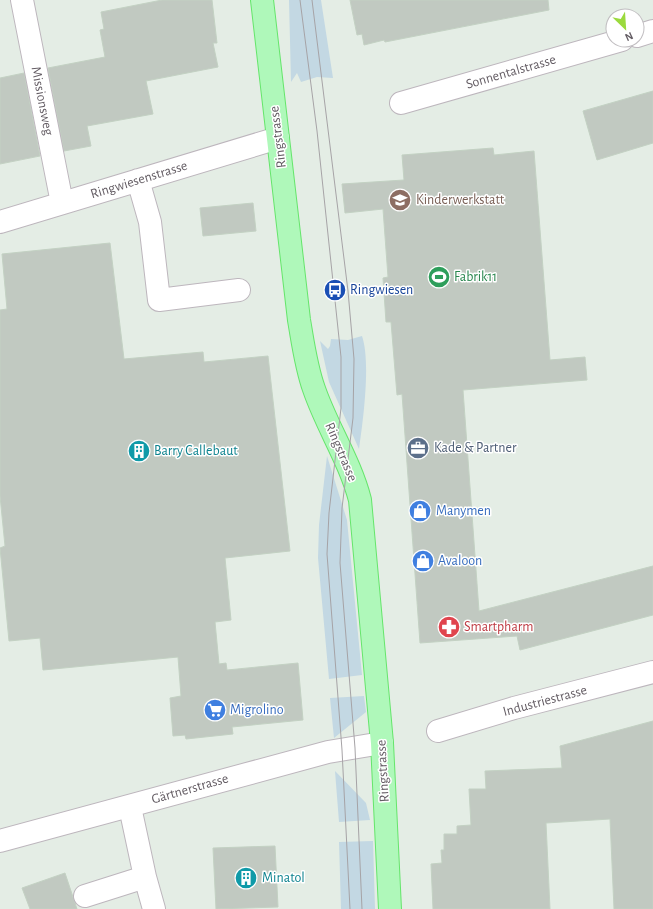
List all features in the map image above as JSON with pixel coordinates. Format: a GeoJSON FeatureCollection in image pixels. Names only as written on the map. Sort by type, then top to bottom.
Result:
{"type":"FeatureCollection","features":[{"type":"Feature","properties":{"kind":"main road","name":"Ringstrasse"},"geometry":{"type":"LineString","coordinates":[[262,0],[298,320],[304,352],[314,390],[348,464],[360,500],[382,743],[390,909]]}},
{"type":"Feature","properties":{"kind":"street","name":"Missionsweg"},"geometry":{"type":"LineString","coordinates":[[22,0],[62,203]]}},
{"type":"Feature","properties":{"kind":"street","name":"Sonnentalstrasse"},"geometry":{"type":"LineString","coordinates":[[401,103],[605,45]]}},
{"type":"Feature","properties":{"kind":"street","name":"Ringwiesenstrasse"},"geometry":{"type":"LineString","coordinates":[[0,222],[278,138]]}},
{"type":"Feature","properties":{"kind":"street"},"geometry":{"type":"LineString","coordinates":[[138,180],[150,222],[159,300],[239,290]]}},
{"type":"Feature","properties":{"kind":"street","name":"Industriestrasse"},"geometry":{"type":"LineString","coordinates":[[438,731],[514,708],[653,672]]}},
{"type":"Feature","properties":{"kind":"street","name":"Gärtnerstrasse"},"geometry":{"type":"LineString","coordinates":[[0,841],[130,807],[328,752],[382,743]]}},
{"type":"Feature","properties":{"kind":"street"},"geometry":{"type":"LineString","coordinates":[[130,807],[145,877],[154,909]]}},
{"type":"Feature","properties":{"kind":"street"},"geometry":{"type":"LineString","coordinates":[[85,896],[145,877]]}},
{"type":"Feature","properties":{"kind":"shaded area"},"geometry":{"type":"Polygon","coordinates":[[[289,0],[321,0],[333,78],[317,77],[301,82],[297,73],[291,82],[289,0]]]}},
{"type":"Feature","properties":{"kind":"shaded area"},"geometry":{"type":"Polygon","coordinates":[[[362,336],[365,347],[366,376],[359,449],[329,382],[320,341],[328,349],[331,339],[348,340],[362,336]]]}},
{"type":"Feature","properties":{"kind":"shaded area"},"geometry":{"type":"Polygon","coordinates":[[[327,456],[347,520],[362,675],[329,679],[318,558],[319,525],[327,456]]]}},
{"type":"Feature","properties":{"kind":"shaded area"},"geometry":{"type":"Polygon","coordinates":[[[364,696],[366,712],[334,738],[330,698],[364,696]]]}},
{"type":"Feature","properties":{"kind":"shaded area"},"geometry":{"type":"Polygon","coordinates":[[[335,771],[366,803],[370,820],[339,822],[335,771]]]}},
{"type":"Feature","properties":{"kind":"shaded area"},"geometry":{"type":"Polygon","coordinates":[[[373,841],[375,909],[341,909],[339,842],[373,841]]]}},
{"type":"Feature","properties":{"kind":"building"},"geometry":{"type":"Polygon","coordinates":[[[162,0],[212,0],[217,43],[213,43],[218,67],[146,81],[153,114],[87,126],[91,146],[64,151],[48,68],[105,57],[100,30],[104,29],[101,12],[162,0]]]}},
{"type":"Feature","properties":{"kind":"building"},"geometry":{"type":"Polygon","coordinates":[[[350,0],[548,0],[549,10],[364,45],[362,34],[357,35],[350,0]]]}},
{"type":"Feature","properties":{"kind":"building"},"geometry":{"type":"Polygon","coordinates":[[[24,73],[40,156],[0,164],[0,78],[24,73]]]}},
{"type":"Feature","properties":{"kind":"building"},"geometry":{"type":"Polygon","coordinates":[[[653,91],[653,143],[597,160],[583,111],[653,91]]]}},
{"type":"Feature","properties":{"kind":"building"},"geometry":{"type":"Polygon","coordinates":[[[493,148],[494,155],[534,151],[550,360],[585,357],[587,380],[463,390],[479,611],[653,566],[653,615],[520,650],[517,636],[420,643],[402,394],[397,395],[391,322],[386,322],[383,278],[388,277],[383,209],[345,213],[342,184],[404,180],[402,155],[493,148]]]}},
{"type":"Feature","properties":{"kind":"building"},"geometry":{"type":"Polygon","coordinates":[[[253,203],[256,231],[203,236],[200,208],[253,203]]]}},
{"type":"Feature","properties":{"kind":"building","name":"Barry Callebaut"},"geometry":{"type":"Polygon","coordinates":[[[110,243],[124,359],[203,352],[204,362],[268,356],[290,551],[225,558],[231,620],[215,622],[219,664],[226,663],[227,670],[298,663],[303,720],[232,727],[233,734],[186,739],[185,735],[173,736],[170,698],[181,696],[178,657],[43,670],[40,638],[9,641],[0,548],[5,546],[0,496],[0,310],[7,309],[2,254],[110,243]]]}},
{"type":"Feature","properties":{"kind":"building"},"geometry":{"type":"Polygon","coordinates":[[[653,721],[653,909],[614,909],[610,819],[546,823],[550,909],[433,909],[431,864],[442,863],[441,850],[444,850],[444,834],[457,834],[457,826],[471,825],[469,789],[486,789],[485,771],[562,768],[560,746],[653,721]]]}},
{"type":"Feature","properties":{"kind":"building","name":"Minatol"},"geometry":{"type":"Polygon","coordinates":[[[275,846],[278,907],[216,909],[213,848],[275,846]]]}},
{"type":"Feature","properties":{"kind":"building"},"geometry":{"type":"Polygon","coordinates":[[[65,873],[77,909],[30,909],[22,888],[65,873]]]}},
{"type":"Feature","properties":{"kind":"tram line"},"geometry":{"type":"LineString","coordinates":[[300,0],[317,131],[341,357],[341,408],[329,513],[327,554],[342,750],[350,909]]}},
{"type":"Feature","properties":{"kind":"tram line"},"geometry":{"type":"LineString","coordinates":[[312,0],[348,291],[354,359],[353,418],[342,508],[340,563],[355,748],[362,909]]}},
{"type":"Feature","properties":{"kind":"place","name":"Kinderwerkstatt"},"geometry":{"type":"Point","coordinates":[400,200]}},
{"type":"Feature","properties":{"kind":"place","name":"Fabrik11"},"geometry":{"type":"Point","coordinates":[439,277]}},
{"type":"Feature","properties":{"kind":"place","name":"Ringwiesen"},"geometry":{"type":"Point","coordinates":[335,290]}},
{"type":"Feature","properties":{"kind":"place","name":"Kade & Partner"},"geometry":{"type":"Point","coordinates":[418,448]}},
{"type":"Feature","properties":{"kind":"place","name":"Barry Callebaut"},"geometry":{"type":"Point","coordinates":[139,451]}},
{"type":"Feature","properties":{"kind":"place","name":"Manymen"},"geometry":{"type":"Point","coordinates":[420,511]}},
{"type":"Feature","properties":{"kind":"place","name":"Avaloon"},"geometry":{"type":"Point","coordinates":[423,561]}},
{"type":"Feature","properties":{"kind":"place","name":"Smartpharm"},"geometry":{"type":"Point","coordinates":[449,627]}},
{"type":"Feature","properties":{"kind":"place","name":"Migrolino"},"geometry":{"type":"Point","coordinates":[215,710]}},
{"type":"Feature","properties":{"kind":"place","name":"Minatol"},"geometry":{"type":"Point","coordinates":[246,878]}}]}
